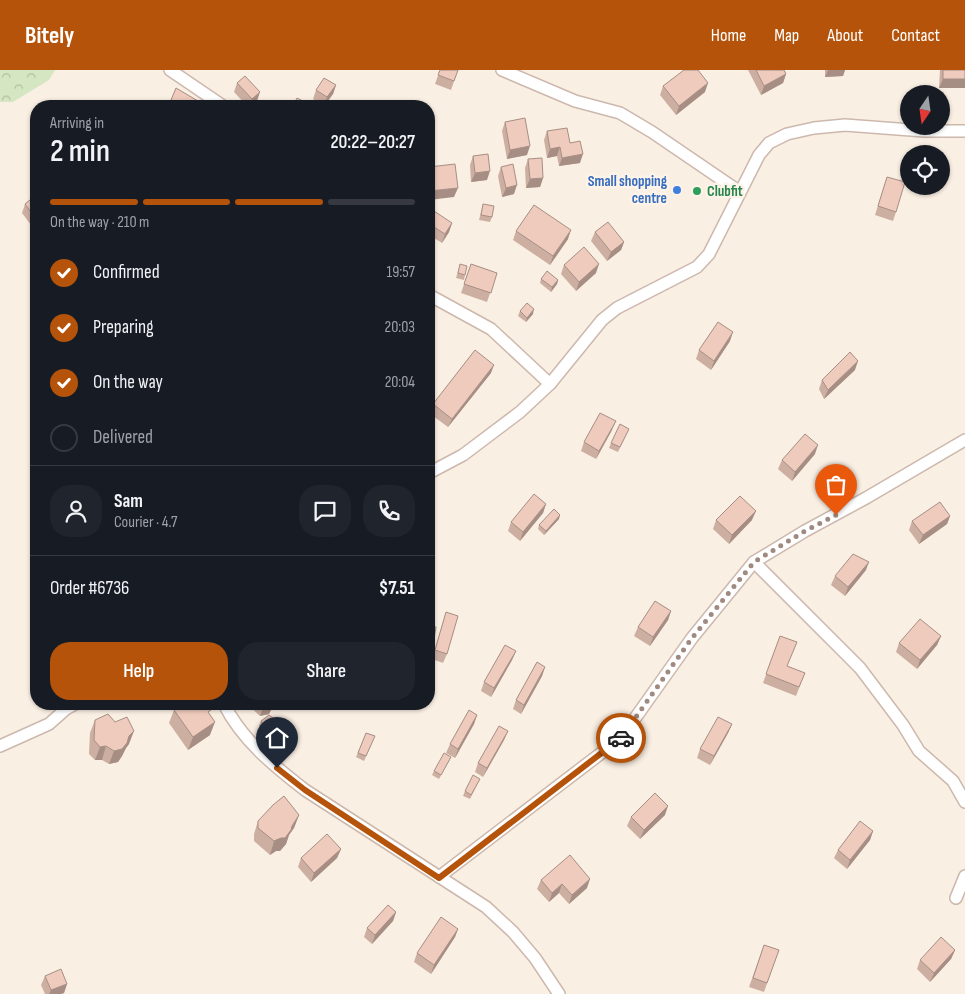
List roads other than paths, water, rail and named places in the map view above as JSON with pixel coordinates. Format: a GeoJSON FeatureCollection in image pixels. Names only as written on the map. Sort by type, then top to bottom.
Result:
{"type":"FeatureCollection","features":[{"type":"Feature","properties":{"kind":"street"},"geometry":{"type":"LineString","coordinates":[[170,70],[213,100]]}},
{"type":"Feature","properties":{"kind":"street"},"geometry":{"type":"LineString","coordinates":[[502,70],[575,101],[620,114],[660,137],[740,192]]}},
{"type":"Feature","properties":{"kind":"street"},"geometry":{"type":"LineString","coordinates":[[435,470],[463,455],[520,412],[550,384],[602,320],[617,308],[697,267],[709,254],[759,155],[769,143],[786,134],[814,128],[845,125],[924,131],[965,131]]}},
{"type":"Feature","properties":{"kind":"street"},"geometry":{"type":"LineString","coordinates":[[435,298],[490,329],[550,384]]}},
{"type":"Feature","properties":{"kind":"street"},"geometry":{"type":"LineString","coordinates":[[439,878],[621,738],[692,638],[754,562],[965,440]]}},
{"type":"Feature","properties":{"kind":"street"},"geometry":{"type":"LineString","coordinates":[[754,562],[860,668],[903,725],[919,751],[953,781],[965,802]]}},
{"type":"Feature","properties":{"kind":"street"},"geometry":{"type":"LineString","coordinates":[[0,746],[49,724],[65,710]]}},
{"type":"Feature","properties":{"kind":"street"},"geometry":{"type":"LineString","coordinates":[[227,710],[242,732],[277,768],[305,790],[486,907],[513,932],[535,958],[559,994]]}},
{"type":"Feature","properties":{"kind":"street"},"geometry":{"type":"LineString","coordinates":[[956,898],[965,876]]}},
{"type":"Feature","properties":{"kind":"place","name":"Small shopping centre"},"geometry":{"type":"Point","coordinates":[677,190]}},
{"type":"Feature","properties":{"kind":"place","name":"Clubfit"},"geometry":{"type":"Point","coordinates":[697,191]}}]}
